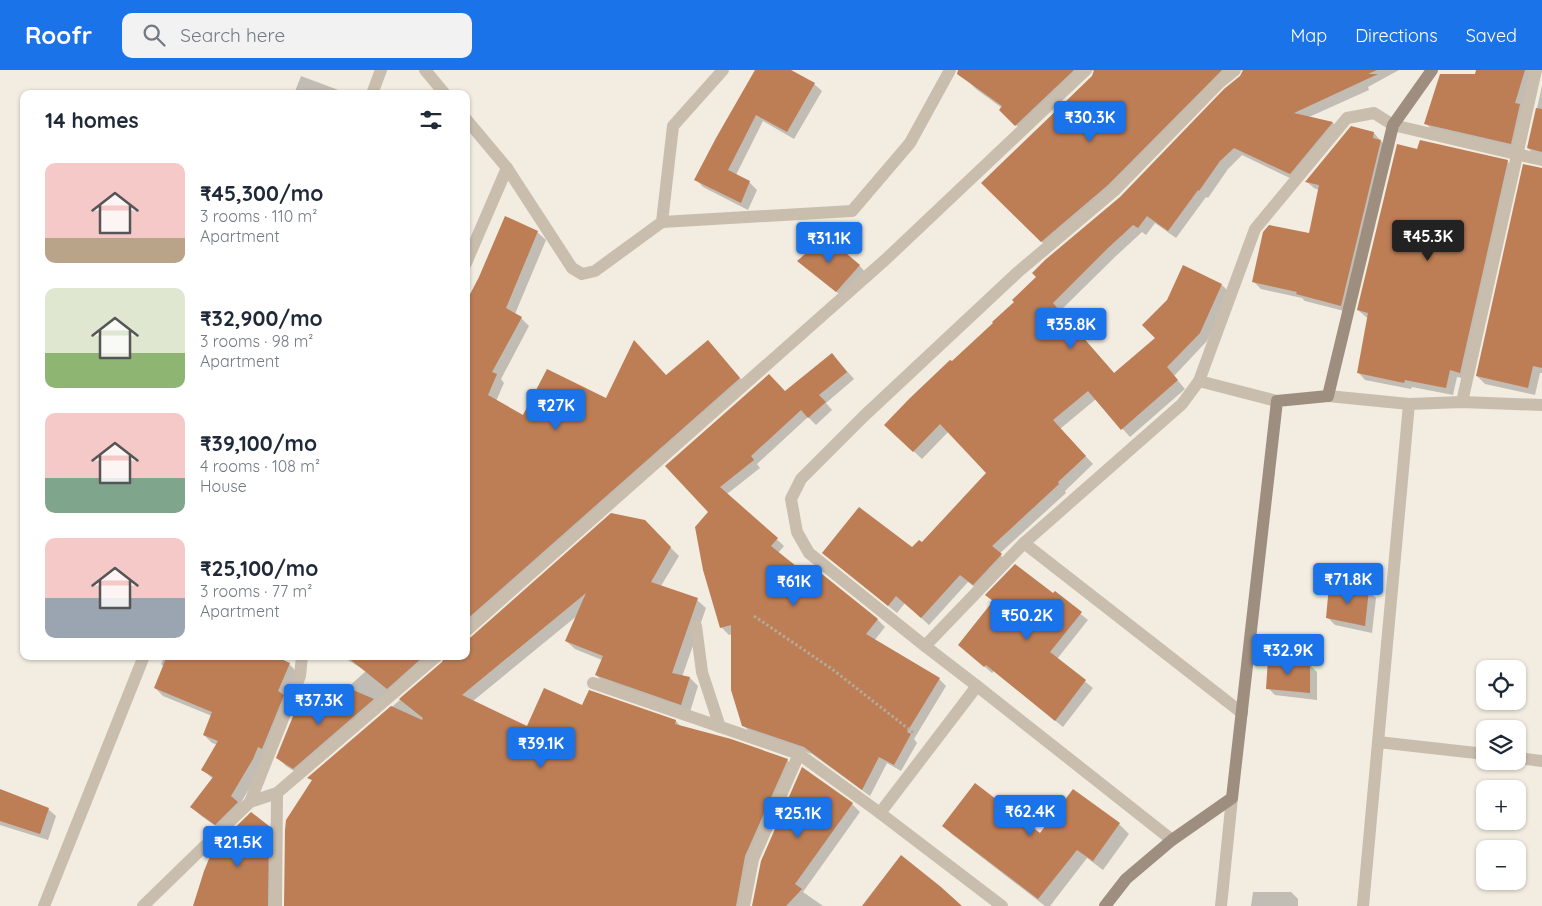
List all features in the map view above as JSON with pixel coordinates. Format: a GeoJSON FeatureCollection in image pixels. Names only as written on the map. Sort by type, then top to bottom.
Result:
{"type":"FeatureCollection","features":[{"type":"Feature","properties":{"kind":"street"},"geometry":{"type":"LineString","coordinates":[[374,90],[381,70]]}},
{"type":"Feature","properties":{"kind":"street"},"geometry":{"type":"LineString","coordinates":[[425,70],[442,90]]}},
{"type":"Feature","properties":{"kind":"street"},"geometry":{"type":"LineString","coordinates":[[662,222],[673,126],[723,70]]}},
{"type":"Feature","properties":{"kind":"street"},"geometry":{"type":"LineString","coordinates":[[470,124],[507,168],[572,268],[582,274],[595,271],[662,222],[852,211],[910,142],[950,70]]}},
{"type":"Feature","properties":{"kind":"street"},"geometry":{"type":"LineString","coordinates":[[470,627],[885,260],[1086,70]]}},
{"type":"Feature","properties":{"kind":"street"},"geometry":{"type":"LineString","coordinates":[[1172,840],[809,553],[797,532],[791,498],[801,479],[864,416],[1018,272],[1114,191],[1219,83],[1235,70]]}},
{"type":"Feature","properties":{"kind":"street"},"geometry":{"type":"LineString","coordinates":[[1328,396],[1393,125],[1432,70]]}},
{"type":"Feature","properties":{"kind":"street"},"geometry":{"type":"LineString","coordinates":[[1462,402],[1536,70]]}},
{"type":"Feature","properties":{"kind":"street"},"geometry":{"type":"LineString","coordinates":[[926,646],[1024,543],[1182,404],[1200,381],[1255,229],[1347,118],[1374,113],[1393,125],[1542,160]]}},
{"type":"Feature","properties":{"kind":"street"},"geometry":{"type":"LineString","coordinates":[[470,254],[507,168]]}},
{"type":"Feature","properties":{"kind":"street"},"geometry":{"type":"LineString","coordinates":[[1200,381],[1277,401],[1328,396],[1409,404],[1462,402],[1542,406]]}},
{"type":"Feature","properties":{"kind":"street"},"geometry":{"type":"LineString","coordinates":[[1220,906],[1277,401]]}},
{"type":"Feature","properties":{"kind":"street"},"geometry":{"type":"LineString","coordinates":[[1363,906],[1409,404]]}},
{"type":"Feature","properties":{"kind":"street"},"geometry":{"type":"LineString","coordinates":[[1024,543],[1242,713]]}},
{"type":"Feature","properties":{"kind":"street"},"geometry":{"type":"LineString","coordinates":[[696,626],[702,672],[720,727]]}},
{"type":"Feature","properties":{"kind":"street"},"geometry":{"type":"LineString","coordinates":[[44,906],[142,660]]}},
{"type":"Feature","properties":{"kind":"street"},"geometry":{"type":"LineString","coordinates":[[143,906],[250,802],[300,676],[302,660]]}},
{"type":"Feature","properties":{"kind":"street"},"geometry":{"type":"LineString","coordinates":[[250,802],[277,793],[432,660]]}},
{"type":"Feature","properties":{"kind":"street"},"geometry":{"type":"LineString","coordinates":[[593,683],[799,754],[1002,906]]}},
{"type":"Feature","properties":{"kind":"street"},"geometry":{"type":"LineString","coordinates":[[880,813],[977,686]]}},
{"type":"Feature","properties":{"kind":"street"},"geometry":{"type":"LineString","coordinates":[[1378,742],[1476,753]]}},
{"type":"Feature","properties":{"kind":"street"},"geometry":{"type":"LineString","coordinates":[[744,906],[753,859],[799,754]]}},
{"type":"Feature","properties":{"kind":"street"},"geometry":{"type":"LineString","coordinates":[[1526,759],[1542,761]]}},
{"type":"Feature","properties":{"kind":"street"},"geometry":{"type":"LineString","coordinates":[[276,906],[277,793]]}},
{"type":"Feature","properties":{"kind":"street"},"geometry":{"type":"LineString","coordinates":[[1106,906],[1126,879],[1172,840],[1232,798]]}},
{"type":"Feature","properties":{"kind":"path"},"geometry":{"type":"LineString","coordinates":[[754,616],[832,669],[931,746]]}},
{"type":"Feature","properties":{"kind":"building"},"geometry":{"type":"Polygon","coordinates":[[[755,70],[791,70],[815,83],[787,132],[756,115],[728,170],[750,181],[741,203],[694,180],[755,70]]]}},
{"type":"Feature","properties":{"kind":"building"},"geometry":{"type":"Polygon","coordinates":[[[958,70],[1074,70],[1015,126],[999,110],[1002,106],[957,74],[958,70]]]}},
{"type":"Feature","properties":{"kind":"building"},"geometry":{"type":"Polygon","coordinates":[[[1094,70],[1222,70],[1108,185],[1041,242],[981,183],[1092,76],[1094,70]]]}},
{"type":"Feature","properties":{"kind":"building"},"geometry":{"type":"Polygon","coordinates":[[[1243,70],[1377,70],[1368,74],[1378,74],[1294,113],[1333,122],[1290,174],[1234,148],[1220,161],[1168,231],[1147,216],[1138,228],[1133,225],[1108,248],[1053,303],[1114,373],[1155,338],[1142,325],[1167,300],[1183,265],[1222,284],[1200,333],[1167,367],[1178,380],[1121,430],[1088,391],[1053,420],[1086,456],[1058,482],[1059,484],[992,546],[1002,554],[973,585],[960,575],[921,618],[896,596],[888,606],[822,553],[859,507],[912,547],[919,540],[922,542],[986,473],[940,424],[913,452],[884,425],[950,360],[952,361],[1014,302],[1012,300],[1036,277],[1032,273],[1045,260],[1120,197],[1224,89],[1240,76],[1243,70]]]}},
{"type":"Feature","properties":{"kind":"building"},"geometry":{"type":"Polygon","coordinates":[[[1476,70],[1525,70],[1515,103],[1520,104],[1511,144],[1424,124],[1440,74],[1475,74],[1476,70]]]}},
{"type":"Feature","properties":{"kind":"building"},"geometry":{"type":"Polygon","coordinates":[[[1536,108],[1542,109],[1542,152],[1527,148],[1536,108]]]}},
{"type":"Feature","properties":{"kind":"building"},"geometry":{"type":"Polygon","coordinates":[[[1351,126],[1374,132],[1373,138],[1381,140],[1341,306],[1296,294],[1297,292],[1252,282],[1263,232],[1269,225],[1309,233],[1319,185],[1305,182],[1351,126]]]}},
{"type":"Feature","properties":{"kind":"building"},"geometry":{"type":"Polygon","coordinates":[[[1420,140],[1508,160],[1460,373],[1450,370],[1446,388],[1405,380],[1404,383],[1357,373],[1368,313],[1357,310],[1397,144],[1417,149],[1420,140]]]}},
{"type":"Feature","properties":{"kind":"building"},"geometry":{"type":"Polygon","coordinates":[[[1523,164],[1542,168],[1542,368],[1533,366],[1528,388],[1476,376],[1523,164]]]}},
{"type":"Feature","properties":{"kind":"building"},"geometry":{"type":"Polygon","coordinates":[[[505,216],[538,231],[506,308],[522,317],[492,372],[497,374],[488,395],[523,415],[547,369],[606,398],[634,340],[666,375],[708,340],[740,378],[470,616],[470,294],[505,216]]]}},
{"type":"Feature","properties":{"kind":"building"},"geometry":{"type":"Polygon","coordinates":[[[826,236],[860,265],[836,292],[797,261],[826,236]]]}},
{"type":"Feature","properties":{"kind":"building"},"geometry":{"type":"Polygon","coordinates":[[[832,353],[847,372],[819,395],[826,402],[808,418],[801,410],[751,456],[754,460],[720,487],[778,538],[771,546],[806,574],[812,566],[878,619],[866,634],[940,678],[907,732],[911,734],[894,765],[879,757],[862,790],[804,747],[742,726],[731,690],[731,625],[720,628],[703,570],[695,527],[708,512],[665,466],[769,374],[785,391],[832,353]]]}},
{"type":"Feature","properties":{"kind":"building"},"geometry":{"type":"Polygon","coordinates":[[[611,513],[645,520],[671,547],[651,582],[698,598],[672,673],[690,677],[681,705],[595,675],[603,656],[565,641],[586,593],[462,695],[527,726],[544,688],[582,705],[589,690],[676,720],[675,724],[731,739],[788,759],[745,856],[736,906],[284,906],[286,820],[312,780],[307,778],[391,706],[422,720],[423,718],[399,699],[443,660],[470,660],[471,637],[611,513]]]}},
{"type":"Feature","properties":{"kind":"building"},"geometry":{"type":"Polygon","coordinates":[[[1015,564],[1082,612],[1050,652],[1086,680],[1055,721],[986,665],[984,667],[958,645],[993,601],[985,595],[1015,564]]]}},
{"type":"Feature","properties":{"kind":"building"},"geometry":{"type":"Polygon","coordinates":[[[1329,586],[1369,589],[1365,626],[1326,618],[1329,586]]]}},
{"type":"Feature","properties":{"kind":"building"},"geometry":{"type":"Polygon","coordinates":[[[1268,659],[1310,664],[1310,693],[1266,689],[1268,659]]]}},
{"type":"Feature","properties":{"kind":"building"},"geometry":{"type":"Polygon","coordinates":[[[165,660],[283,660],[290,663],[278,691],[284,695],[262,749],[258,747],[231,796],[238,802],[215,825],[190,807],[213,777],[201,770],[218,741],[203,735],[212,712],[154,688],[165,660]]]}},
{"type":"Feature","properties":{"kind":"building"},"geometry":{"type":"Polygon","coordinates":[[[351,660],[420,660],[387,689],[351,660]]]}},
{"type":"Feature","properties":{"kind":"building"},"geometry":{"type":"Polygon","coordinates":[[[346,687],[374,699],[293,769],[276,758],[298,704],[315,715],[346,687]]]}},
{"type":"Feature","properties":{"kind":"building"},"geometry":{"type":"Polygon","coordinates":[[[802,767],[853,803],[795,884],[802,889],[786,906],[752,906],[761,861],[802,767]]]}},
{"type":"Feature","properties":{"kind":"building"},"geometry":{"type":"Polygon","coordinates":[[[975,783],[1040,833],[1073,789],[1120,823],[1093,861],[1077,850],[1038,899],[942,826],[975,783]]]}},
{"type":"Feature","properties":{"kind":"building"},"geometry":{"type":"Polygon","coordinates":[[[0,789],[49,808],[40,834],[0,821],[0,789]]]}},
{"type":"Feature","properties":{"kind":"building"},"geometry":{"type":"Polygon","coordinates":[[[251,812],[269,826],[268,906],[193,906],[213,849],[251,812]]]}},
{"type":"Feature","properties":{"kind":"building"},"geometry":{"type":"Polygon","coordinates":[[[901,855],[941,887],[962,906],[862,906],[901,855]]]}}]}
